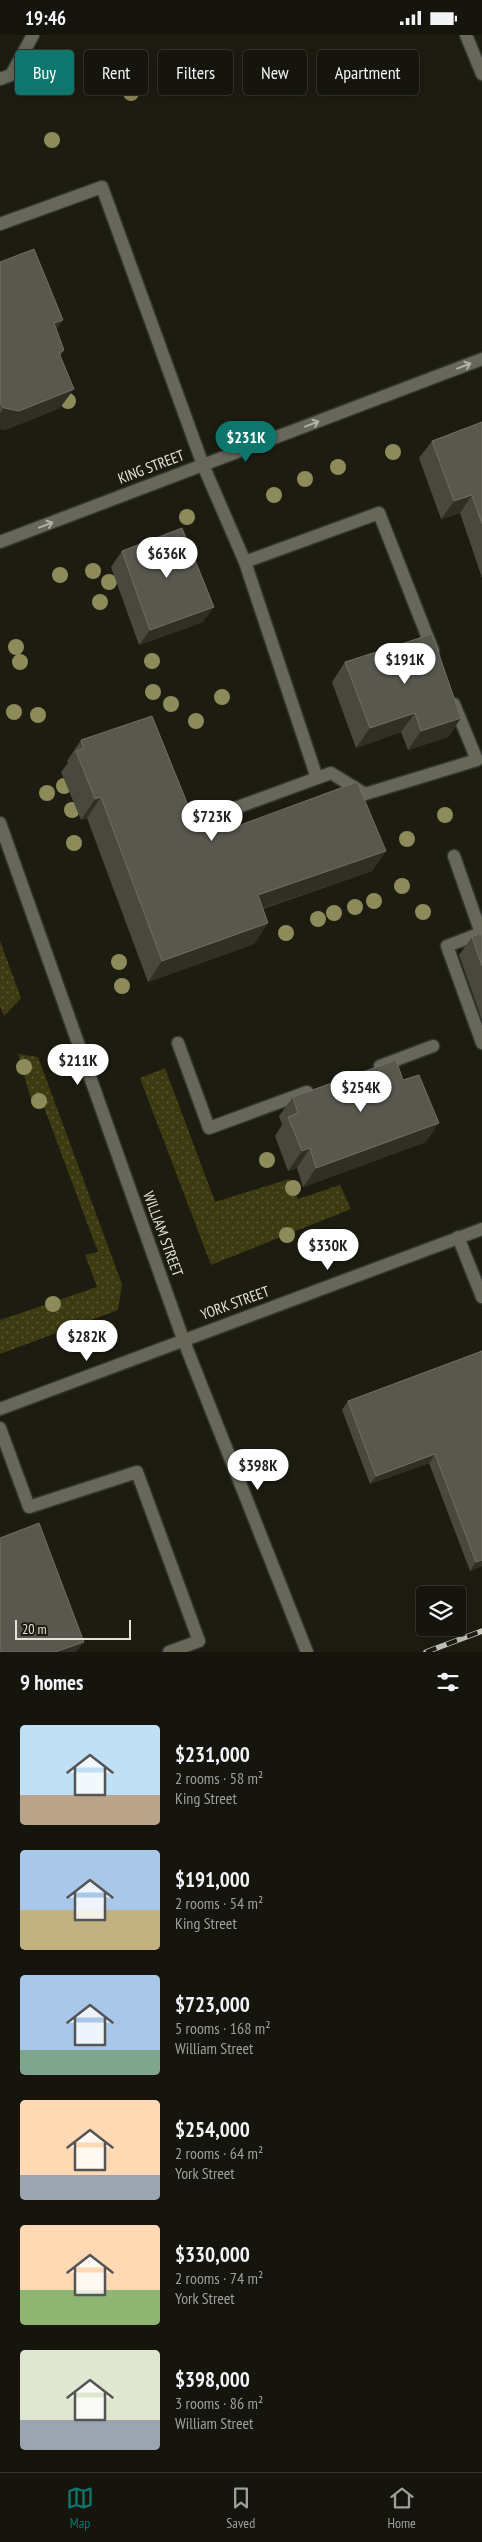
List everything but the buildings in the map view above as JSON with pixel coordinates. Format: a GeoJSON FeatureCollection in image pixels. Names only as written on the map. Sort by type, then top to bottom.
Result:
{"type":"FeatureCollection","features":[{"type":"Feature","properties":{"kind":"main road"},"geometry":{"type":"LineString","coordinates":[[0,79],[11,75],[33,35]]}},
{"type":"Feature","properties":{"kind":"main road"},"geometry":{"type":"LineString","coordinates":[[466,35],[482,74]]}},
{"type":"Feature","properties":{"kind":"main road"},"geometry":{"type":"LineString","coordinates":[[0,224],[102,187],[203,465],[245,562],[317,779]]}},
{"type":"Feature","properties":{"kind":"main road","name":"KING STREET"},"geometry":{"type":"LineString","coordinates":[[0,542],[482,359]]}},
{"type":"Feature","properties":{"kind":"main road"},"geometry":{"type":"LineString","coordinates":[[245,562],[379,513],[437,660]]}},
{"type":"Feature","properties":{"kind":"main road"},"geometry":{"type":"LineString","coordinates":[[197,822],[331,773],[365,794],[479,763],[448,687]]}},
{"type":"Feature","properties":{"kind":"main road","name":"WILLIAM STREET"},"geometry":{"type":"LineString","coordinates":[[0,823],[183,1339],[307,1652]]}},
{"type":"Feature","properties":{"kind":"main road"},"geometry":{"type":"LineString","coordinates":[[454,856],[481,933],[447,946],[482,1043]]}},
{"type":"Feature","properties":{"kind":"main road"},"geometry":{"type":"LineString","coordinates":[[178,1043],[209,1128],[321,1087]]}},
{"type":"Feature","properties":{"kind":"main road"},"geometry":{"type":"LineString","coordinates":[[368,1070],[433,1046]]}},
{"type":"Feature","properties":{"kind":"main road","name":"YORK STREET"},"geometry":{"type":"LineString","coordinates":[[0,1409],[183,1339],[482,1229]]}},
{"type":"Feature","properties":{"kind":"main road"},"geometry":{"type":"LineString","coordinates":[[458,1237],[482,1297]]}},
{"type":"Feature","properties":{"kind":"main road"},"geometry":{"type":"LineString","coordinates":[[0,1428],[30,1507],[137,1471],[199,1641],[169,1652]]}},
{"type":"Feature","properties":{"kind":"shaded area"},"geometry":{"type":"Polygon","coordinates":[[[0,941],[21,998],[4,1016],[0,1007],[0,941]]]}},
{"type":"Feature","properties":{"kind":"shaded area"},"geometry":{"type":"Polygon","coordinates":[[[18,1054],[38,1057],[122,1284],[118,1310],[0,1354],[0,1320],[97,1287],[85,1255],[98,1252],[44,1107],[33,1106],[18,1054]]]}},
{"type":"Feature","properties":{"kind":"shaded area"},"geometry":{"type":"Polygon","coordinates":[[[165,1068],[215,1202],[289,1179],[298,1199],[340,1185],[351,1209],[211,1265],[140,1078],[165,1068]]]}},
{"type":"Feature","properties":{"kind":"railway"},"geometry":{"type":"LineString","coordinates":[[426,1652],[482,1631]]}}]}
